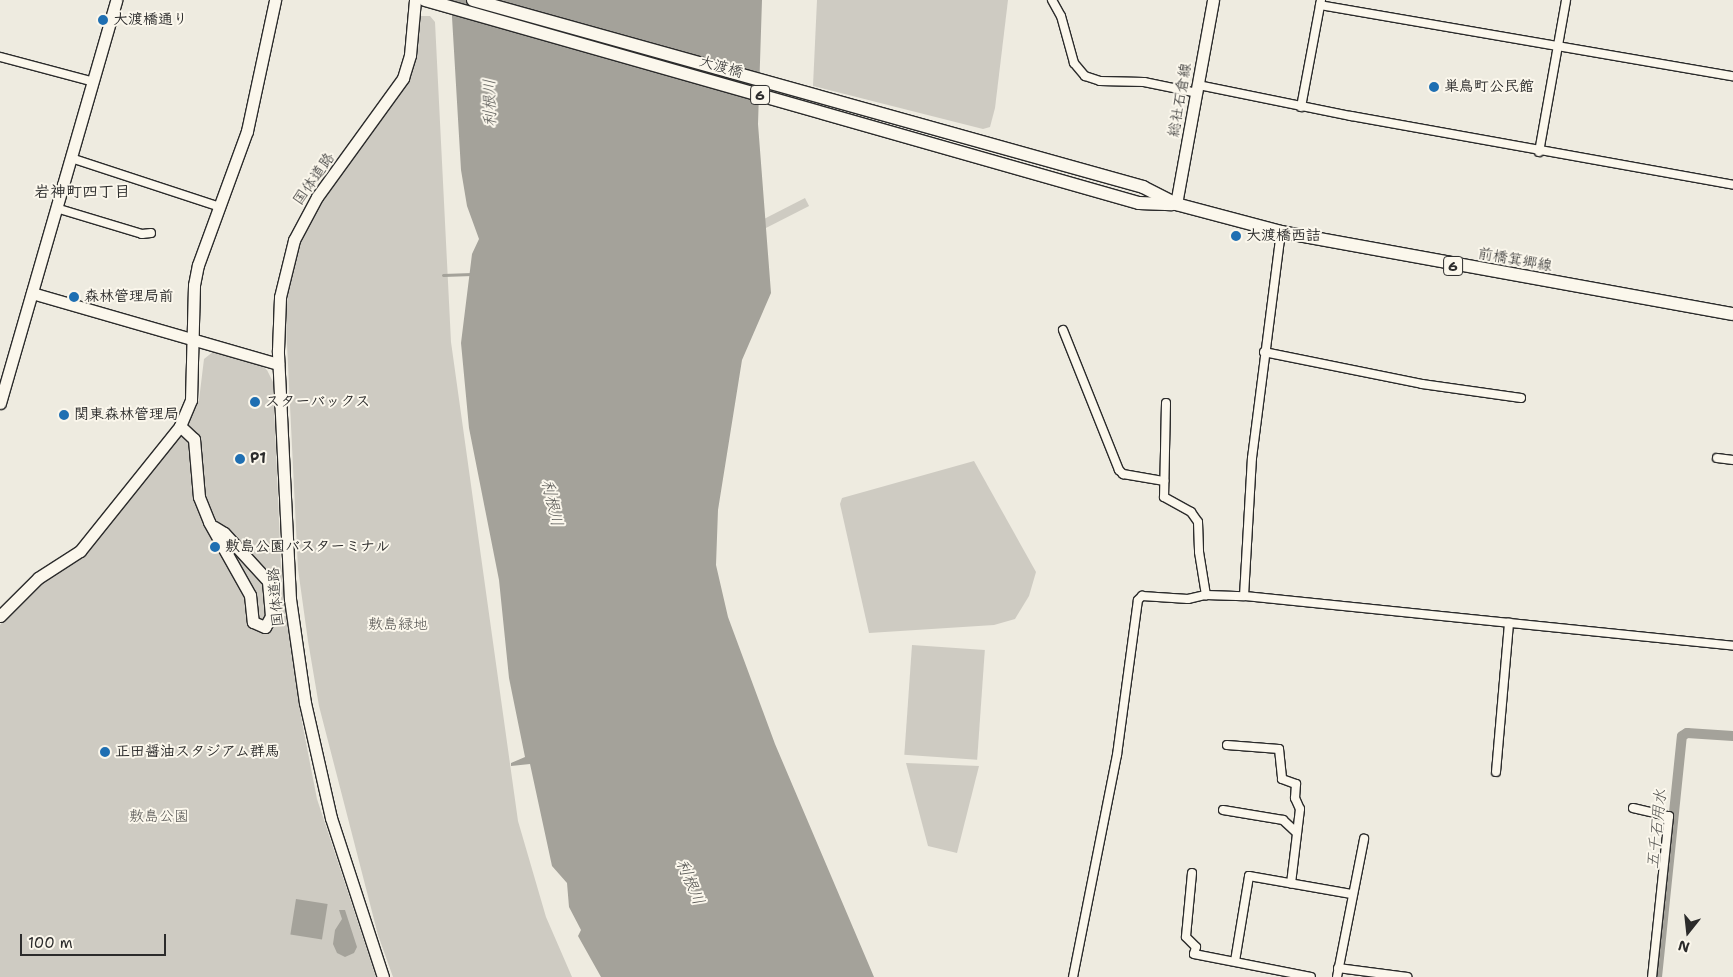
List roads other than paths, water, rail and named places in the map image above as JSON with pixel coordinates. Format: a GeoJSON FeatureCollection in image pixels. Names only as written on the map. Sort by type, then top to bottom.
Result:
{"type":"FeatureCollection","features":[{"type":"Feature","properties":{"kind":"main road","name":"大渡橋"},"geometry":{"type":"LineString","coordinates":[[425,0],[1094,190]]}},
{"type":"Feature","properties":{"kind":"main road","name":"大渡橋"},"geometry":{"type":"LineString","coordinates":[[473,0],[1098,175]]}},
{"type":"Feature","properties":{"kind":"main road","name":"前橋箕郷線"},"geometry":{"type":"LineString","coordinates":[[1098,175],[1143,187],[1176,204],[1281,232],[1733,314]]}},
{"type":"Feature","properties":{"kind":"main road","name":"前橋箕郷線"},"geometry":{"type":"LineString","coordinates":[[1094,190],[1139,203],[1176,204]]}},
{"type":"Feature","properties":{"kind":"street"},"geometry":{"type":"LineString","coordinates":[[0,402],[71,158],[91,81],[116,0]]}},
{"type":"Feature","properties":{"kind":"street"},"geometry":{"type":"LineString","coordinates":[[0,616],[38,578],[80,552],[180,426],[191,400],[194,286],[248,131],[275,0]]}},
{"type":"Feature","properties":{"kind":"street","name":"国体道路"},"geometry":{"type":"LineString","coordinates":[[383,977],[331,818],[305,703],[290,599],[278,364],[280,297],[294,240],[317,198],[402,78],[410,55],[415,0]]}},
{"type":"Feature","properties":{"kind":"street"},"geometry":{"type":"LineString","coordinates":[[1052,0],[1061,16],[1074,63],[1085,76],[1100,82],[1144,82],[1197,89],[1539,152],[1733,185]]}},
{"type":"Feature","properties":{"kind":"street","name":"総社石倉線"},"geometry":{"type":"LineString","coordinates":[[1176,204],[1212,0]]}},
{"type":"Feature","properties":{"kind":"street"},"geometry":{"type":"LineString","coordinates":[[1539,152],[1566,0]]}},
{"type":"Feature","properties":{"kind":"street"},"geometry":{"type":"LineString","coordinates":[[1301,107],[1320,3],[1733,76]]}},
{"type":"Feature","properties":{"kind":"street"},"geometry":{"type":"LineString","coordinates":[[0,57],[91,81]]}},
{"type":"Feature","properties":{"kind":"street"},"geometry":{"type":"LineString","coordinates":[[71,158],[220,207]]}},
{"type":"Feature","properties":{"kind":"street"},"geometry":{"type":"LineString","coordinates":[[56,208],[142,234],[151,233]]}},
{"type":"Feature","properties":{"kind":"street"},"geometry":{"type":"LineString","coordinates":[[1244,596],[1251,473],[1264,352],[1281,232]]}},
{"type":"Feature","properties":{"kind":"street"},"geometry":{"type":"LineString","coordinates":[[32,294],[278,364]]}},
{"type":"Feature","properties":{"kind":"street"},"geometry":{"type":"LineString","coordinates":[[1063,330],[1120,473],[1164,481]]}},
{"type":"Feature","properties":{"kind":"street"},"geometry":{"type":"LineString","coordinates":[[1264,352],[1422,384],[1521,398]]}},
{"type":"Feature","properties":{"kind":"street"},"geometry":{"type":"LineString","coordinates":[[1166,403],[1164,481],[1168,501],[1191,512],[1198,522],[1199,556],[1206,594]]}},
{"type":"Feature","properties":{"kind":"street"},"geometry":{"type":"LineString","coordinates":[[180,426],[194,439],[199,498],[214,527],[250,595],[253,622],[265,627],[271,616],[268,581],[224,533],[214,527]]}},
{"type":"Feature","properties":{"kind":"street"},"geometry":{"type":"LineString","coordinates":[[1717,458],[1733,460]]}},
{"type":"Feature","properties":{"kind":"street"},"geometry":{"type":"LineString","coordinates":[[1073,977],[1117,755],[1138,600],[1144,596],[1188,599],[1206,594],[1244,596],[1733,646]]}},
{"type":"Feature","properties":{"kind":"street"},"geometry":{"type":"LineString","coordinates":[[1496,772],[1509,623]]}},
{"type":"Feature","properties":{"kind":"street"},"geometry":{"type":"LineString","coordinates":[[1227,745],[1279,749],[1282,778],[1296,784],[1295,798],[1300,803],[1291,882]]}},
{"type":"Feature","properties":{"kind":"street"},"geometry":{"type":"LineString","coordinates":[[1633,808],[1669,816],[1652,977]]}},
{"type":"Feature","properties":{"kind":"street"},"geometry":{"type":"LineString","coordinates":[[1223,810],[1283,820],[1296,832]]}},
{"type":"Feature","properties":{"kind":"street"},"geometry":{"type":"LineString","coordinates":[[1337,977],[1351,894],[1364,839]]}},
{"type":"Feature","properties":{"kind":"street"},"geometry":{"type":"LineString","coordinates":[[1192,874],[1186,937],[1196,947],[1194,954],[1311,977]]}},
{"type":"Feature","properties":{"kind":"street"},"geometry":{"type":"LineString","coordinates":[[1235,961],[1249,876],[1351,894]]}},
{"type":"Feature","properties":{"kind":"street"},"geometry":{"type":"LineString","coordinates":[[1338,968],[1402,977]]}},
{"type":"Feature","properties":{"kind":"water","name":"利根川"},"geometry":{"type":"Polygon","coordinates":[[[451,0],[762,0],[758,124],[771,293],[742,360],[718,510],[716,565],[728,617],[775,744],[874,977],[601,977],[578,936],[581,930],[569,907],[567,883],[552,866],[530,764],[511,766],[511,763],[525,757],[509,678],[499,580],[469,428],[461,343],[472,254],[479,239],[467,206],[461,170],[451,0]]]}},
{"type":"Feature","properties":{"kind":"water"},"geometry":{"type":"Polygon","coordinates":[[[296,899],[328,904],[322,940],[290,935],[296,899]]]}},
{"type":"Feature","properties":{"kind":"water"},"geometry":{"type":"Polygon","coordinates":[[[339,910],[345,910],[357,947],[354,953],[345,957],[337,953],[333,944],[335,930],[342,919],[339,910]]]}},
{"type":"Feature","properties":{"kind":"waterway"},"geometry":{"type":"LineString","coordinates":[[443,275],[472,274]]}},
{"type":"Feature","properties":{"kind":"waterway","name":"五千石用水"},"geometry":{"type":"LineString","coordinates":[[1657,977],[1682,736],[1687,733],[1733,736]]}},
{"type":"Feature","properties":{"kind":"place","name":"大渡橋通り"},"geometry":{"type":"Point","coordinates":[103,20]}},
{"type":"Feature","properties":{"kind":"place","name":"巣鳥町公民館"},"geometry":{"type":"Point","coordinates":[1434,87]}},
{"type":"Feature","properties":{"kind":"place","name":"大渡橋西詰"},"geometry":{"type":"Point","coordinates":[1236,236]}},
{"type":"Feature","properties":{"kind":"place","name":"森林管理局前"},"geometry":{"type":"Point","coordinates":[74,297]}},
{"type":"Feature","properties":{"kind":"place","name":"スターバックス"},"geometry":{"type":"Point","coordinates":[255,402]}},
{"type":"Feature","properties":{"kind":"place","name":"関東森林管理局"},"geometry":{"type":"Point","coordinates":[64,415]}},
{"type":"Feature","properties":{"kind":"place","name":"P1"},"geometry":{"type":"Point","coordinates":[240,459]}},
{"type":"Feature","properties":{"kind":"place","name":"敷島公園バスターミナル"},"geometry":{"type":"Point","coordinates":[215,547]}},
{"type":"Feature","properties":{"kind":"place","name":"正田醤油スタジアム群馬"},"geometry":{"type":"Point","coordinates":[105,752]}},
{"type":"Feature","properties":{"kind":"district","name":"岩神町四丁目"},"geometry":{"type":"Point","coordinates":[82,192]}},
{"type":"Feature","properties":{"kind":"park label","name":"敷島緑地"},"geometry":{"type":"Point","coordinates":[398,625]}},
{"type":"Feature","properties":{"kind":"park label","name":"敷島公園"},"geometry":{"type":"Point","coordinates":[159,817]}}]}
